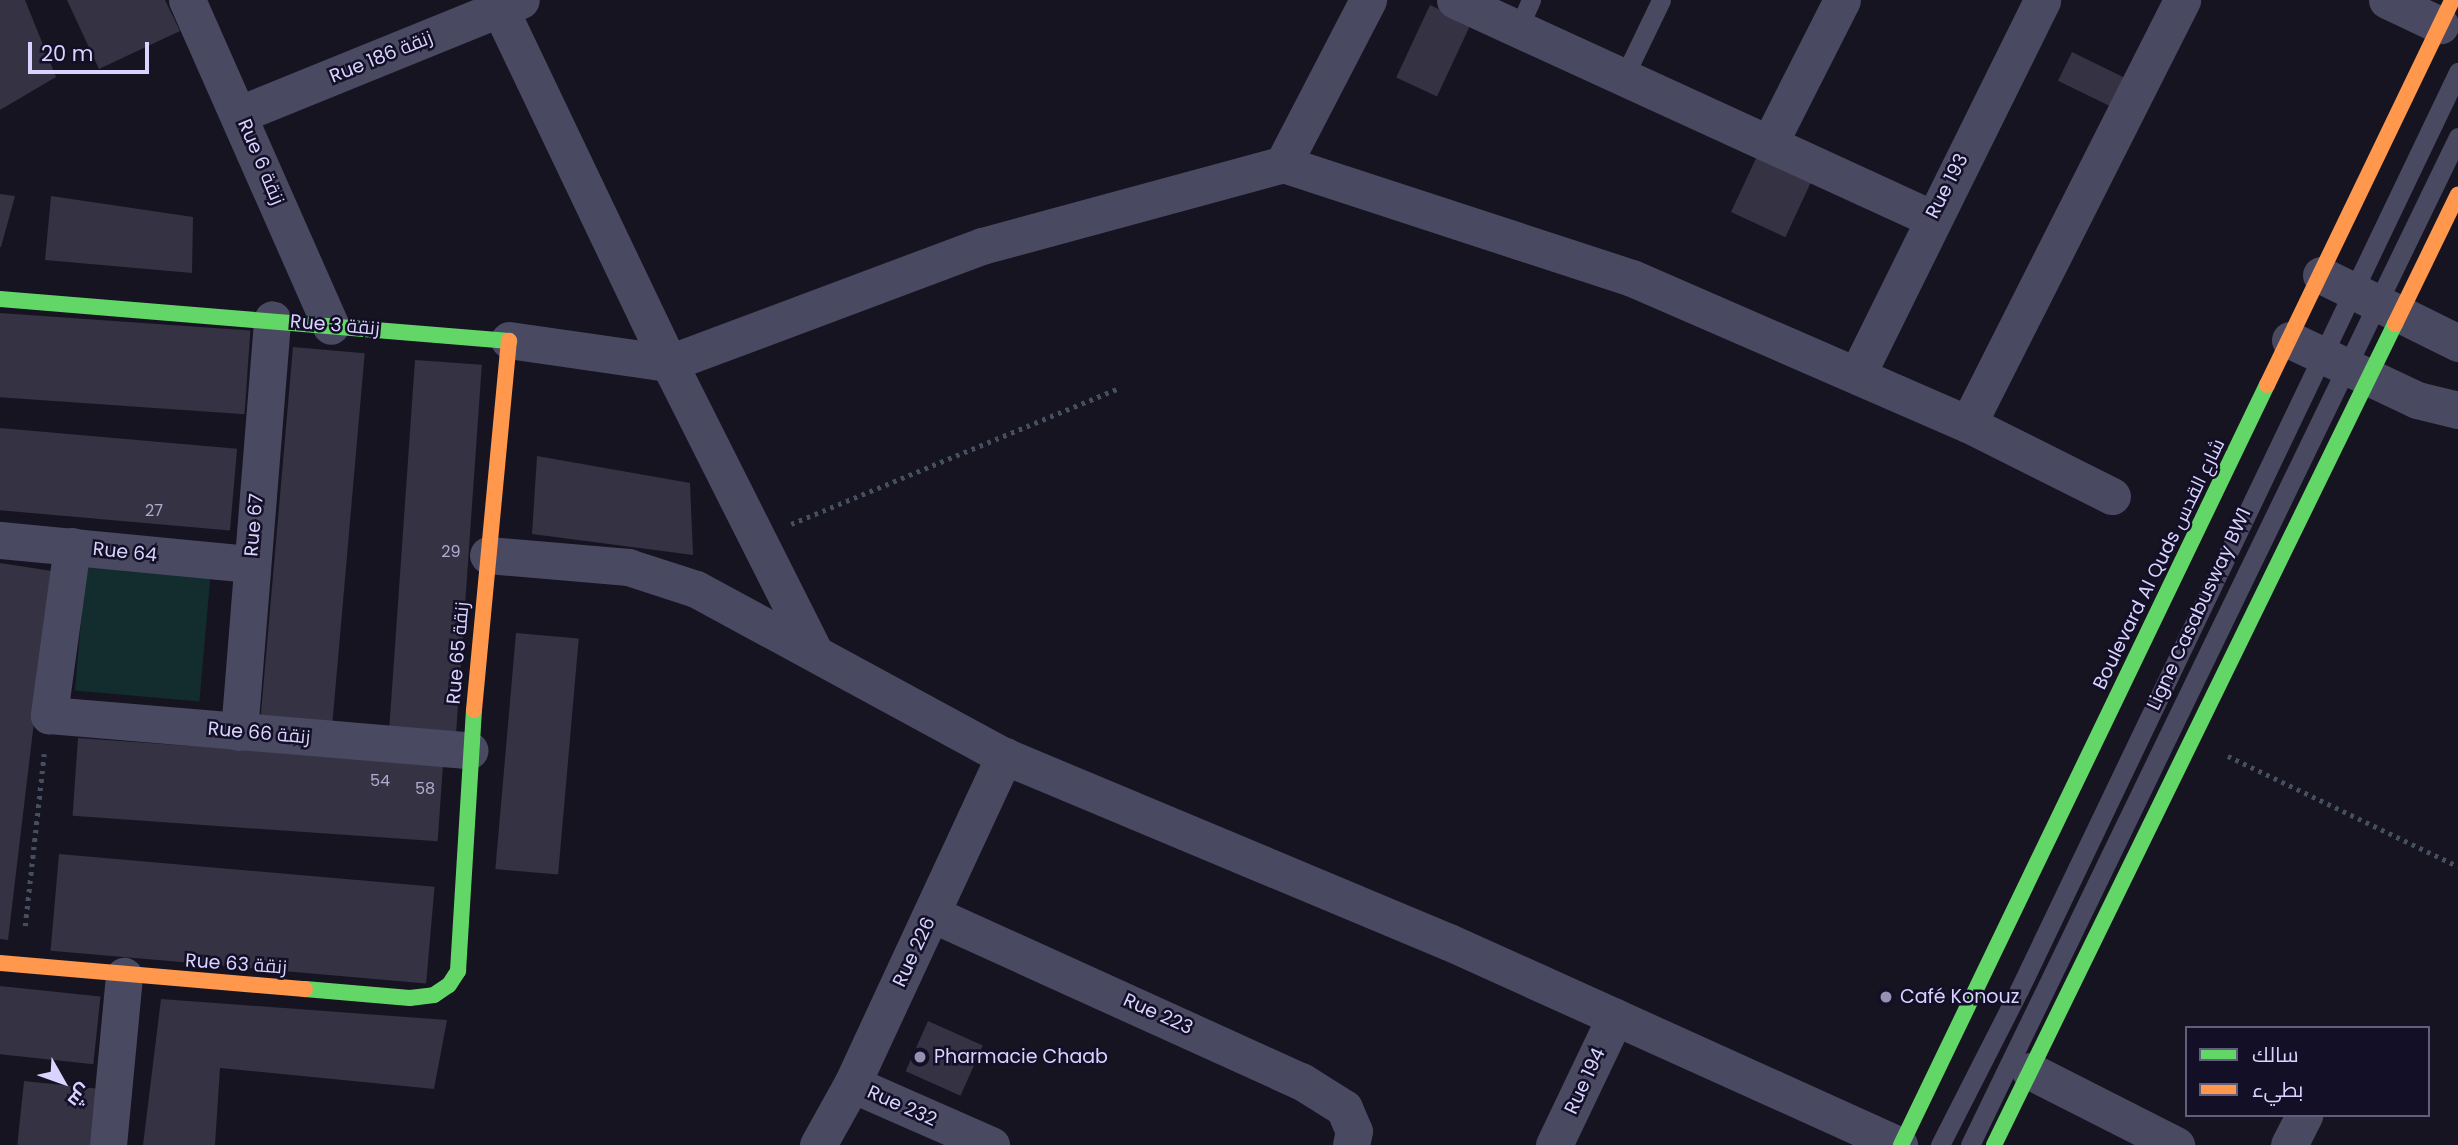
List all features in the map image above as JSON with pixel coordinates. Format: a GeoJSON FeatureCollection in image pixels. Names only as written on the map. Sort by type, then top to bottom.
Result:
{"type":"FeatureCollection","features":[{"type":"Feature","properties":{"kind":"main road","name":"Boulevard Al Quds شارع القدس"},"geometry":{"type":"LineString","coordinates":[[1900,1145],[2332,360],[2363,295],[2446,13]]}},
{"type":"Feature","properties":{"kind":"main road","name":"Boulevard Al Quds شارع القدس"},"geometry":{"type":"LineString","coordinates":[[2363,295],[2458,194]]}},
{"type":"Feature","properties":{"kind":"main road","name":"Rue 3 زنقة"},"geometry":{"type":"LineString","coordinates":[[0,299],[509,340]]}},
{"type":"Feature","properties":{"kind":"main road","name":"Rue 65 زنقة"},"geometry":{"type":"LineString","coordinates":[[458,971],[470,750],[509,340]]}},
{"type":"Feature","properties":{"kind":"main road","name":"Boulevard Al Quds شارع القدس"},"geometry":{"type":"LineString","coordinates":[[1994,1145],[2194,740],[2332,360]]}},
{"type":"Feature","properties":{"kind":"main road","name":"Rue 63 زنقة"},"geometry":{"type":"LineString","coordinates":[[0,963],[124,976],[410,998],[434,995],[449,985],[458,971]]}},
{"type":"Feature","properties":{"kind":"street","name":"Rue 6 زنقة"},"geometry":{"type":"LineString","coordinates":[[187,0],[240,114],[331,326]]}},
{"type":"Feature","properties":{"kind":"street"},"geometry":{"type":"LineString","coordinates":[[1283,164],[1368,0]]}},
{"type":"Feature","properties":{"kind":"street"},"geometry":{"type":"LineString","coordinates":[[1455,0],[1525,14],[1624,77],[1931,218]]}},
{"type":"Feature","properties":{"kind":"street"},"geometry":{"type":"LineString","coordinates":[[1770,142],[1842,0]]}},
{"type":"Feature","properties":{"kind":"street","name":"Rue 193"},"geometry":{"type":"LineString","coordinates":[[1857,375],[1931,218],[2042,0]]}},
{"type":"Feature","properties":{"kind":"street"},"geometry":{"type":"LineString","coordinates":[[1968,424],[2182,0]]}},
{"type":"Feature","properties":{"kind":"street"},"geometry":{"type":"LineString","coordinates":[[2387,0],[2446,13]]}},
{"type":"Feature","properties":{"kind":"street","name":"Rue 186 زنقة"},"geometry":{"type":"LineString","coordinates":[[240,114],[511,5]]}},
{"type":"Feature","properties":{"kind":"street"},"geometry":{"type":"LineString","coordinates":[[511,5],[669,363],[814,651]]}},
{"type":"Feature","properties":{"kind":"street"},"geometry":{"type":"LineString","coordinates":[[669,363],[982,246],[1283,164],[1632,278],[1968,424],[2112,496]]}},
{"type":"Feature","properties":{"kind":"street"},"geometry":{"type":"LineString","coordinates":[[2363,295],[2458,343]]}},
{"type":"Feature","properties":{"kind":"street","name":"Rue 67"},"geometry":{"type":"LineString","coordinates":[[239,732],[272,319]]}},
{"type":"Feature","properties":{"kind":"street","name":"Rue 3 زنقة"},"geometry":{"type":"LineString","coordinates":[[509,340],[669,363]]}},
{"type":"Feature","properties":{"kind":"street"},"geometry":{"type":"LineString","coordinates":[[2332,360],[2417,400],[2458,410]]}},
{"type":"Feature","properties":{"kind":"street","name":"Rue 64"},"geometry":{"type":"LineString","coordinates":[[0,540],[251,564]]}},
{"type":"Feature","properties":{"kind":"street"},"geometry":{"type":"LineString","coordinates":[[49,715],[72,546]]}},
{"type":"Feature","properties":{"kind":"street"},"geometry":{"type":"LineString","coordinates":[[488,555],[628,567],[659,575],[814,651],[1004,756],[1449,942],[1900,1145]]}},
{"type":"Feature","properties":{"kind":"street","name":"Rue 66 زنقة"},"geometry":{"type":"LineString","coordinates":[[49,715],[470,750]]}},
{"type":"Feature","properties":{"kind":"street","name":"Rue 226"},"geometry":{"type":"LineString","coordinates":[[818,1145],[852,1084],[1004,756]]}},
{"type":"Feature","properties":{"kind":"street","name":"Rue 223"},"geometry":{"type":"LineString","coordinates":[[932,914],[1301,1081],[1344,1108],[1354,1132],[1351,1145]]}},
{"type":"Feature","properties":{"kind":"street"},"geometry":{"type":"LineString","coordinates":[[108,1145],[124,976]]}},
{"type":"Feature","properties":{"kind":"street","name":"Rue 194"},"geometry":{"type":"LineString","coordinates":[[1555,1145],[1615,1017]]}},
{"type":"Feature","properties":{"kind":"street"},"geometry":{"type":"LineString","coordinates":[[2030,1071],[2176,1145]]}},
{"type":"Feature","properties":{"kind":"street","name":"Rue 232"},"geometry":{"type":"LineString","coordinates":[[852,1084],[991,1145]]}},
{"type":"Feature","properties":{"kind":"street"},"geometry":{"type":"LineString","coordinates":[[2289,1145],[2303,1117]]}},
{"type":"Feature","properties":{"kind":"lane"},"geometry":{"type":"LineString","coordinates":[[1624,77],[1661,0]]}},
{"type":"Feature","properties":{"kind":"lane","name":"Ligne Casabusway BW1"},"geometry":{"type":"LineString","coordinates":[[1970,1145],[2363,295],[2458,72]]}},
{"type":"Feature","properties":{"kind":"lane","name":"Ligne Casabusway BW1"},"geometry":{"type":"LineString","coordinates":[[1940,1145],[2363,295],[2458,137]]}},
{"type":"Feature","properties":{"kind":"path"},"geometry":{"type":"LineString","coordinates":[[758,538],[1117,388]]}},
{"type":"Feature","properties":{"kind":"path"},"geometry":{"type":"LineString","coordinates":[[20,966],[49,715]]}},
{"type":"Feature","properties":{"kind":"path"},"geometry":{"type":"LineString","coordinates":[[2194,740],[2456,865],[2458,857]]}},
{"type":"Feature","properties":{"kind":"green space"},"geometry":{"type":"Polygon","coordinates":[[[86,564],[211,575],[199,701],[75,691],[86,564]]]}},
{"type":"Feature","properties":{"kind":"building"},"geometry":{"type":"Polygon","coordinates":[[[0,0],[25,0],[56,77],[0,110],[0,0]]]}},
{"type":"Feature","properties":{"kind":"building"},"geometry":{"type":"Polygon","coordinates":[[[67,0],[165,0],[180,31],[99,69],[67,0]]]}},
{"type":"Feature","properties":{"kind":"building"},"geometry":{"type":"Polygon","coordinates":[[[1430,5],[1471,24],[1437,97],[1396,78],[1430,5]]]}},
{"type":"Feature","properties":{"kind":"building"},"geometry":{"type":"Polygon","coordinates":[[[2072,52],[2128,79],[2114,108],[2058,81],[2072,52]]]}},
{"type":"Feature","properties":{"kind":"building"},"geometry":{"type":"Polygon","coordinates":[[[1758,154],[1812,179],[1785,237],[1731,212],[1758,154]]]}},
{"type":"Feature","properties":{"kind":"building"},"geometry":{"type":"Polygon","coordinates":[[[0,194],[15,196],[1,247],[0,247],[0,194]]]}},
{"type":"Feature","properties":{"kind":"building"},"geometry":{"type":"Polygon","coordinates":[[[51,196],[193,217],[192,273],[45,260],[51,196]]]}},
{"type":"Feature","properties":{"kind":"building"},"geometry":{"type":"Polygon","coordinates":[[[0,313],[250,331],[245,414],[0,397],[0,313]]]}},
{"type":"Feature","properties":{"kind":"building"},"geometry":{"type":"Polygon","coordinates":[[[293,347],[365,353],[332,731],[260,725],[293,347]]]}},
{"type":"Feature","properties":{"kind":"building"},"geometry":{"type":"Polygon","coordinates":[[[415,360],[482,365],[456,733],[389,728],[415,360]]]}},
{"type":"Feature","properties":{"kind":"building"},"geometry":{"type":"Polygon","coordinates":[[[0,428],[237,449],[230,530],[0,510],[0,428]]]}},
{"type":"Feature","properties":{"kind":"building"},"geometry":{"type":"Polygon","coordinates":[[[537,456],[690,483],[693,555],[532,534],[537,456]]]}},
{"type":"Feature","properties":{"kind":"building"},"geometry":{"type":"Polygon","coordinates":[[[0,563],[52,571],[8,940],[0,939],[0,563]]]}},
{"type":"Feature","properties":{"kind":"building"},"geometry":{"type":"Polygon","coordinates":[[[516,633],[579,638],[558,875],[495,869],[516,633]]]}},
{"type":"Feature","properties":{"kind":"building"},"geometry":{"type":"Polygon","coordinates":[[[78,738],[443,764],[438,841],[73,816],[78,738]]]}},
{"type":"Feature","properties":{"kind":"building"},"geometry":{"type":"Polygon","coordinates":[[[59,854],[435,887],[426,983],[51,951],[59,854]]]}},
{"type":"Feature","properties":{"kind":"building"},"geometry":{"type":"Polygon","coordinates":[[[0,986],[100,997],[93,1064],[0,1054],[0,986]]]}},
{"type":"Feature","properties":{"kind":"building"},"geometry":{"type":"Polygon","coordinates":[[[161,999],[447,1020],[434,1089],[220,1068],[215,1145],[143,1145],[161,999]]]}},
{"type":"Feature","properties":{"kind":"building"},"geometry":{"type":"Polygon","coordinates":[[[928,1021],[983,1045],[960,1096],[906,1071],[928,1021]]]}},
{"type":"Feature","properties":{"kind":"building"},"geometry":{"type":"Polygon","coordinates":[[[24,1081],[103,1089],[97,1145],[17,1145],[24,1081]]]}},
{"type":"Feature","properties":{"kind":"traffic: fast"},"geometry":{"type":"LineString","coordinates":[[0,299],[509,341]]}},
{"type":"Feature","properties":{"kind":"traffic: fast"},"geometry":{"type":"LineString","coordinates":[[1994,1145],[2395,324]]}},
{"type":"Feature","properties":{"kind":"traffic: fast"},"geometry":{"type":"LineString","coordinates":[[1901,1145],[2267,385]]}},
{"type":"Feature","properties":{"kind":"traffic: fast"},"geometry":{"type":"LineString","coordinates":[[305,989],[410,998],[434,995],[449,985],[458,971],[474,710]]}},
{"type":"Feature","properties":{"kind":"traffic: slow"},"geometry":{"type":"LineString","coordinates":[[2267,385],[2452,0]]}},
{"type":"Feature","properties":{"kind":"traffic: slow"},"geometry":{"type":"LineString","coordinates":[[2395,324],[2458,194]]}},
{"type":"Feature","properties":{"kind":"traffic: slow"},"geometry":{"type":"LineString","coordinates":[[474,710],[509,341]]}},
{"type":"Feature","properties":{"kind":"traffic: slow"},"geometry":{"type":"LineString","coordinates":[[0,963],[305,989]]}},
{"type":"Feature","properties":{"kind":"place","name":"Café Konouz"},"geometry":{"type":"Point","coordinates":[1886,997]}},
{"type":"Feature","properties":{"kind":"place","name":"Pharmacie Chaab"},"geometry":{"type":"Point","coordinates":[920,1057]}}]}
